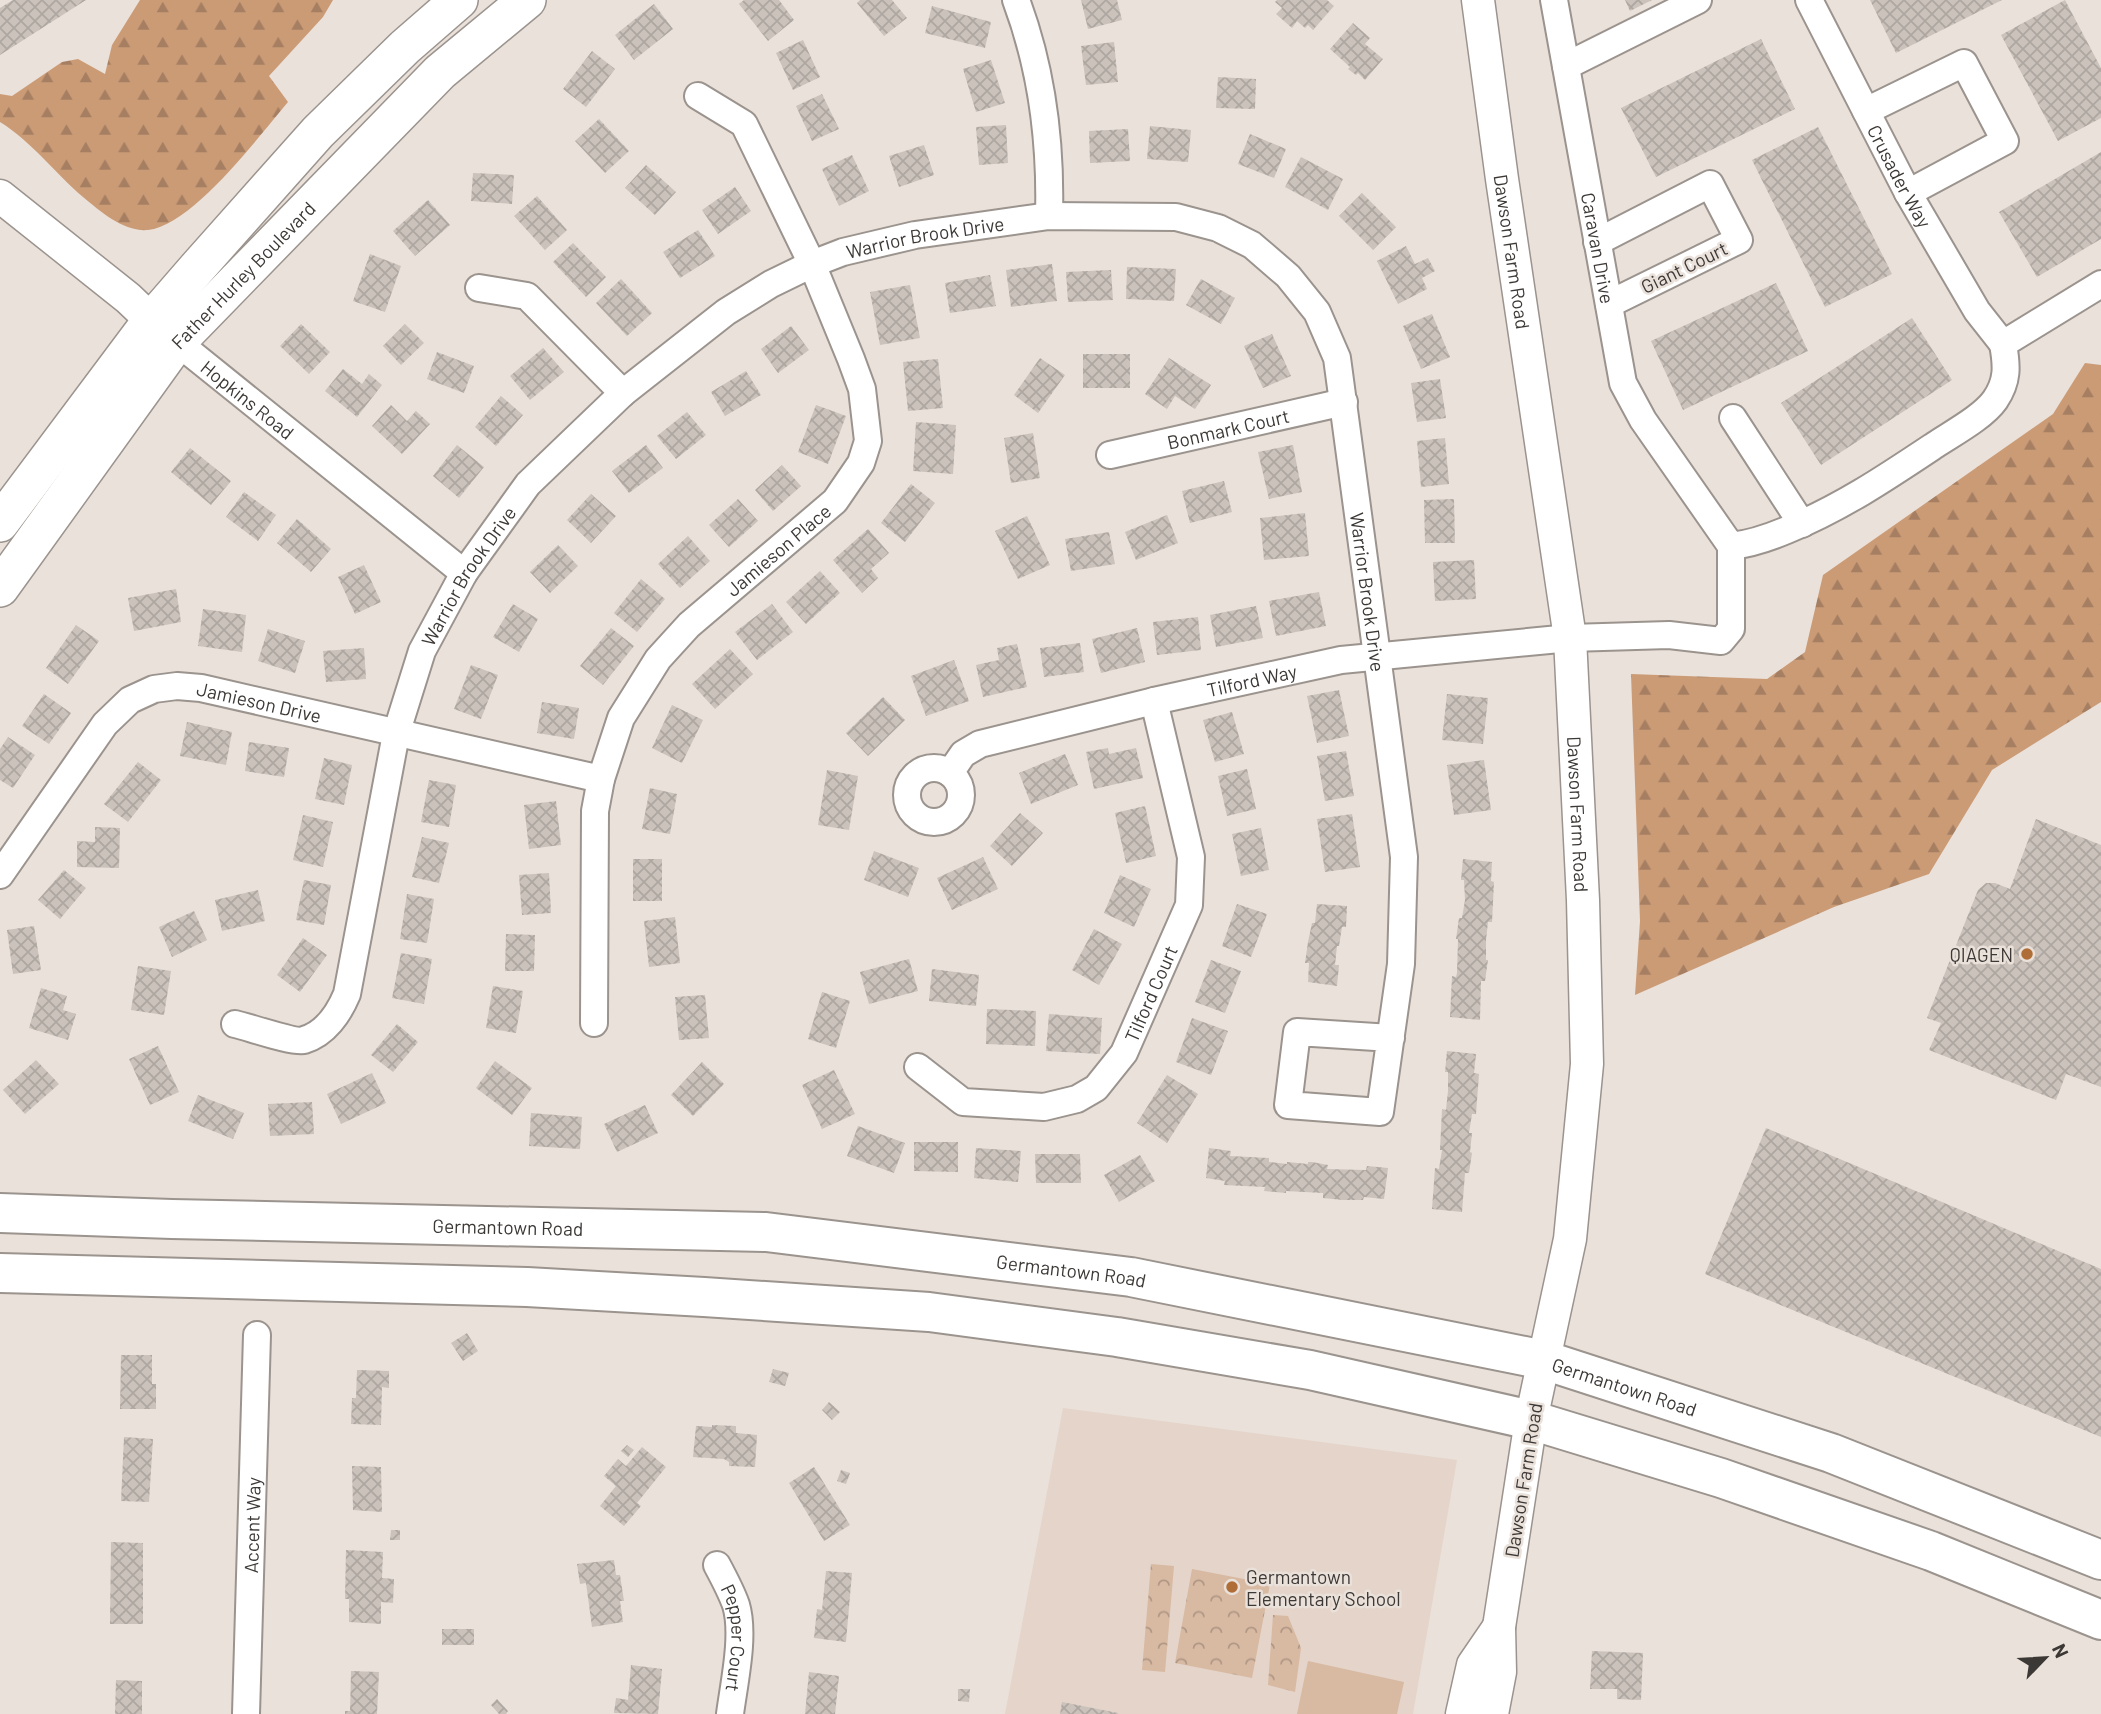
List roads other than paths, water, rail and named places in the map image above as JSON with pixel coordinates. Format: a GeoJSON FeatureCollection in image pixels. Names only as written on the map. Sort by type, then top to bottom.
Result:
{"type":"FeatureCollection","features":[{"type":"Feature","properties":{"kind":"main road","name":"Father Hurley Boulevard"},"geometry":{"type":"LineString","coordinates":[[0,523],[164,332],[317,132],[458,0]]}},
{"type":"Feature","properties":{"kind":"main road","name":"Father Hurley Boulevard"},"geometry":{"type":"LineString","coordinates":[[0,588],[164,332],[440,72],[527,0]]}},
{"type":"Feature","properties":{"kind":"main road","name":"Germantown Road"},"geometry":{"type":"LineString","coordinates":[[0,1213],[186,1220],[766,1232],[1131,1277],[1544,1360],[1831,1453],[2101,1560]]}},
{"type":"Feature","properties":{"kind":"main road"},"geometry":{"type":"LineString","coordinates":[[0,1273],[527,1287],[929,1312],[1116,1337],[1310,1370],[1531,1420],[1721,1478],[1931,1551],[2101,1620]]}},
{"type":"Feature","properties":{"kind":"street"},"geometry":{"type":"LineString","coordinates":[[1016,0],[1043,92],[1049,216]]}},
{"type":"Feature","properties":{"kind":"street","name":"Dawson Farm Road"},"geometry":{"type":"LineString","coordinates":[[1478,0],[1570,638],[1584,900],[1587,1064],[1570,1239],[1531,1420],[1499,1627],[1500,1672],[1492,1714]]}},
{"type":"Feature","properties":{"kind":"street","name":"Caravan Drive"},"geometry":{"type":"LineString","coordinates":[[1554,0],[1623,383],[1633,404],[1731,546]]}},
{"type":"Feature","properties":{"kind":"street"},"geometry":{"type":"LineString","coordinates":[[1566,66],[1698,0]]}},
{"type":"Feature","properties":{"kind":"street","name":"Crusader Way"},"geometry":{"type":"LineString","coordinates":[[1809,0],[1908,193],[1977,311],[2003,344]]}},
{"type":"Feature","properties":{"kind":"street"},"geometry":{"type":"LineString","coordinates":[[1866,111],[1964,63],[2005,141],[1908,193]]}},
{"type":"Feature","properties":{"kind":"street","name":"Jamieson Place"},"geometry":{"type":"LineString","coordinates":[[594,1023],[595,811],[601,779],[621,718],[658,659],[689,625],[835,501],[862,463],[868,441],[862,389],[812,264],[744,124],[698,96]]}},
{"type":"Feature","properties":{"kind":"street","name":"Giant Court"},"geometry":{"type":"LineString","coordinates":[[1597,242],[1710,184],[1739,240],[1609,304]]}},
{"type":"Feature","properties":{"kind":"street","name":"Hopkins Road"},"geometry":{"type":"LineString","coordinates":[[0,196],[128,298],[164,332],[464,573]]}},
{"type":"Feature","properties":{"kind":"street","name":"Warrior Brook Drive"},"geometry":{"type":"LineString","coordinates":[[235,1024],[302,1041],[319,1033],[339,1012],[347,994],[396,734],[422,651],[464,573],[528,484],[623,393],[726,312],[771,284],[844,252],[915,235],[1049,216],[1176,217],[1218,228],[1252,246],[1288,276],[1317,312],[1338,358],[1404,857],[1401,964],[1391,1038],[1380,1112],[1288,1105],[1297,1032],[1391,1038]]}},
{"type":"Feature","properties":{"kind":"street"},"geometry":{"type":"LineString","coordinates":[[1570,638],[1669,635],[1721,641],[1731,629],[1731,546],[1751,544],[1852,500],[1965,425],[1994,402],[2005,383],[2008,369],[2003,344],[2101,284]]}},
{"type":"Feature","properties":{"kind":"street"},"geometry":{"type":"LineString","coordinates":[[479,288],[527,296],[623,393]]}},
{"type":"Feature","properties":{"kind":"street","name":"Bonmark Court"},"geometry":{"type":"LineString","coordinates":[[1110,455],[1344,402]]}},
{"type":"Feature","properties":{"kind":"street"},"geometry":{"type":"LineString","coordinates":[[1733,418],[1802,524]]}},
{"type":"Feature","properties":{"kind":"street","name":"Tilford Way"},"geometry":{"type":"LineString","coordinates":[[950,773],[963,754],[980,744],[1154,701],[1341,660],[1570,638]]}},
{"type":"Feature","properties":{"kind":"street","name":"Jamieson Drive"},"geometry":{"type":"LineString","coordinates":[[0,876],[105,724],[130,700],[154,689],[177,686],[201,688],[601,779]]}},
{"type":"Feature","properties":{"kind":"street","name":"Tilford Court"},"geometry":{"type":"LineString","coordinates":[[918,1067],[963,1102],[1044,1107],[1076,1099],[1096,1088],[1125,1053],[1189,905],[1191,857],[1154,701]]}},
{"type":"Feature","properties":{"kind":"street","name":"Accent Way"},"geometry":{"type":"LineString","coordinates":[[246,1714],[257,1335]]}},
{"type":"Feature","properties":{"kind":"street","name":"Pepper Court"},"geometry":{"type":"LineString","coordinates":[[717,1565],[737,1608],[738,1638],[730,1714]]}},
{"type":"Feature","properties":{"kind":"street","name":"Dawson Farm Road"},"geometry":{"type":"LineString","coordinates":[[1462,1714],[1473,1665],[1499,1627]]}},
{"type":"Feature","properties":{"kind":"place","name":"QIAGEN"},"geometry":{"type":"Point","coordinates":[2027,954]}},
{"type":"Feature","properties":{"kind":"place","name":"Germantown Elementary School"},"geometry":{"type":"Point","coordinates":[1232,1587]}}]}
